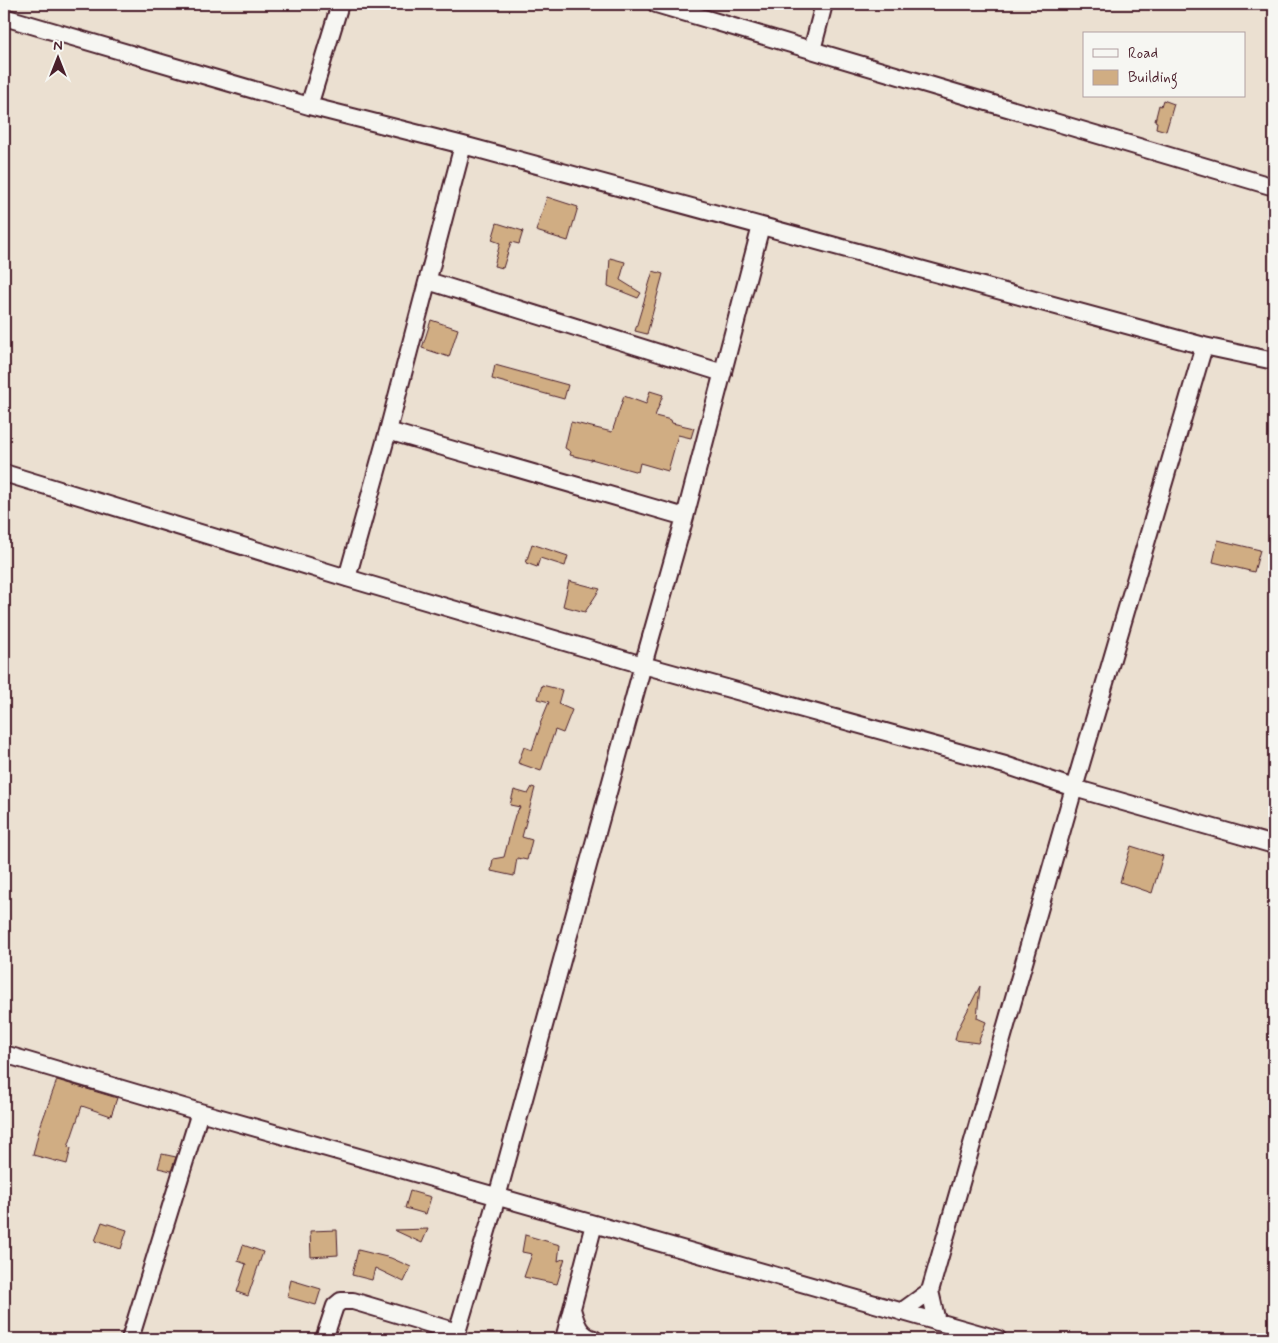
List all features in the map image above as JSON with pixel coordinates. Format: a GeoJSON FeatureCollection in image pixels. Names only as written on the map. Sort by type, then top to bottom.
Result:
{"type":"FeatureCollection","features":[{"type":"Feature","properties":{"kind":"street"},"geometry":{"type":"LineString","coordinates":[[309,106],[340,4]]}},
{"type":"Feature","properties":{"kind":"street"},"geometry":{"type":"LineString","coordinates":[[656,4],[1274,187]]}},
{"type":"Feature","properties":{"kind":"street"},"geometry":{"type":"LineString","coordinates":[[812,50],[824,4]]}},
{"type":"Feature","properties":{"kind":"street"},"geometry":{"type":"LineString","coordinates":[[4,17],[309,106],[463,145],[1204,346],[1274,362]]}},
{"type":"Feature","properties":{"kind":"street"},"geometry":{"type":"LineString","coordinates":[[347,578],[388,431],[463,145]]}},
{"type":"Feature","properties":{"kind":"street"},"geometry":{"type":"LineString","coordinates":[[324,1339],[335,1306],[341,1301],[353,1301],[456,1335],[497,1197],[685,518],[761,226]]}},
{"type":"Feature","properties":{"kind":"street"},"geometry":{"type":"LineString","coordinates":[[428,281],[723,373]]}},
{"type":"Feature","properties":{"kind":"street"},"geometry":{"type":"LineString","coordinates":[[937,1322],[930,1290],[1074,788],[1204,346]]}},
{"type":"Feature","properties":{"kind":"street"},"geometry":{"type":"LineString","coordinates":[[388,431],[685,518]]}},
{"type":"Feature","properties":{"kind":"street"},"geometry":{"type":"LineString","coordinates":[[4,473],[347,578],[643,665],[1005,765],[1074,788],[1274,845]]}},
{"type":"Feature","properties":{"kind":"street"},"geometry":{"type":"LineString","coordinates":[[4,1054],[200,1112],[998,1339]]}},
{"type":"Feature","properties":{"kind":"street"},"geometry":{"type":"LineString","coordinates":[[130,1339],[200,1112]]}},
{"type":"Feature","properties":{"kind":"street"},"geometry":{"type":"LineString","coordinates":[[564,1339],[594,1224]]}},
{"type":"Feature","properties":{"kind":"street"},"geometry":{"type":"LineString","coordinates":[[901,1312],[930,1290]]}},
{"type":"Feature","properties":{"kind":"street"},"geometry":{"type":"LineString","coordinates":[[572,1309],[577,1325],[589,1339]]}},
{"type":"Feature","properties":{"kind":"building"},"geometry":{"type":"Polygon","coordinates":[[[1163,100],[1174,104],[1166,131],[1156,128],[1157,122],[1155,121],[1159,105],[1161,106],[1163,100]]]}},
{"type":"Feature","properties":{"kind":"building"},"geometry":{"type":"Polygon","coordinates":[[[547,197],[578,207],[568,241],[536,231],[547,197]]]}},
{"type":"Feature","properties":{"kind":"building"},"geometry":{"type":"Polygon","coordinates":[[[497,223],[523,231],[519,244],[511,242],[503,268],[494,266],[500,243],[492,240],[497,223]]]}},
{"type":"Feature","properties":{"kind":"building"},"geometry":{"type":"Polygon","coordinates":[[[610,258],[625,262],[620,280],[641,293],[638,298],[608,286],[610,258]]]}},
{"type":"Feature","properties":{"kind":"building"},"geometry":{"type":"Polygon","coordinates":[[[653,271],[663,274],[647,334],[635,331],[653,271]]]}},
{"type":"Feature","properties":{"kind":"building"},"geometry":{"type":"Polygon","coordinates":[[[431,320],[458,329],[449,357],[422,348],[431,320]]]}},
{"type":"Feature","properties":{"kind":"building"},"geometry":{"type":"Polygon","coordinates":[[[495,365],[568,385],[564,399],[492,379],[495,365]]]}},
{"type":"Feature","properties":{"kind":"building"},"geometry":{"type":"Polygon","coordinates":[[[650,391],[663,395],[655,416],[671,420],[672,423],[694,428],[691,438],[678,435],[668,471],[640,463],[638,472],[570,455],[571,452],[565,448],[571,422],[612,432],[624,396],[646,404],[650,391]]]}},
{"type":"Feature","properties":{"kind":"building"},"geometry":{"type":"Polygon","coordinates":[[[1218,540],[1260,550],[1254,572],[1213,562],[1218,540]]]}},
{"type":"Feature","properties":{"kind":"building"},"geometry":{"type":"Polygon","coordinates":[[[532,544],[568,556],[565,566],[540,558],[537,567],[526,563],[532,544]]]}},
{"type":"Feature","properties":{"kind":"building"},"geometry":{"type":"Polygon","coordinates":[[[569,581],[600,589],[585,612],[563,606],[569,581]]]}},
{"type":"Feature","properties":{"kind":"building"},"geometry":{"type":"Polygon","coordinates":[[[542,685],[562,690],[558,704],[572,710],[563,733],[555,730],[541,771],[518,763],[524,747],[532,750],[549,702],[538,699],[542,685]]]}},
{"type":"Feature","properties":{"kind":"building"},"geometry":{"type":"Polygon","coordinates":[[[532,787],[535,788],[522,837],[532,840],[527,860],[517,858],[514,876],[491,871],[493,859],[504,857],[515,815],[520,807],[510,805],[514,790],[528,794],[532,787]]]}},
{"type":"Feature","properties":{"kind":"building"},"geometry":{"type":"Polygon","coordinates":[[[1131,846],[1163,856],[1152,893],[1120,882],[1131,846]]]}},
{"type":"Feature","properties":{"kind":"building"},"geometry":{"type":"Polygon","coordinates":[[[980,986],[977,1018],[986,1022],[978,1043],[955,1040],[957,1031],[980,986]]]}},
{"type":"Feature","properties":{"kind":"building"},"geometry":{"type":"Polygon","coordinates":[[[57,1080],[117,1098],[111,1116],[82,1106],[68,1147],[71,1148],[67,1164],[33,1155],[39,1130],[57,1080]]]}},
{"type":"Feature","properties":{"kind":"building"},"geometry":{"type":"Polygon","coordinates":[[[162,1154],[176,1157],[171,1171],[158,1168],[162,1154]]]}},
{"type":"Feature","properties":{"kind":"building"},"geometry":{"type":"Polygon","coordinates":[[[410,1191],[431,1197],[426,1214],[405,1208],[410,1191]]]}},
{"type":"Feature","properties":{"kind":"building"},"geometry":{"type":"Polygon","coordinates":[[[102,1222],[127,1230],[121,1249],[95,1241],[102,1222]]]}},
{"type":"Feature","properties":{"kind":"building"},"geometry":{"type":"Polygon","coordinates":[[[428,1229],[422,1243],[394,1230],[428,1229]]]}},
{"type":"Feature","properties":{"kind":"building"},"geometry":{"type":"Polygon","coordinates":[[[337,1230],[338,1255],[311,1257],[310,1231],[337,1230]]]}},
{"type":"Feature","properties":{"kind":"building"},"geometry":{"type":"Polygon","coordinates":[[[525,1235],[560,1245],[558,1261],[565,1258],[557,1284],[524,1277],[532,1254],[522,1252],[525,1235]]]}},
{"type":"Feature","properties":{"kind":"building"},"geometry":{"type":"Polygon","coordinates":[[[243,1245],[263,1252],[248,1296],[237,1292],[246,1264],[238,1261],[243,1245]]]}},
{"type":"Feature","properties":{"kind":"building"},"geometry":{"type":"Polygon","coordinates":[[[358,1250],[391,1258],[411,1267],[404,1282],[375,1268],[372,1280],[352,1275],[358,1250]]]}},
{"type":"Feature","properties":{"kind":"building"},"geometry":{"type":"Polygon","coordinates":[[[291,1280],[321,1289],[316,1305],[287,1297],[291,1280]]]}}]}
